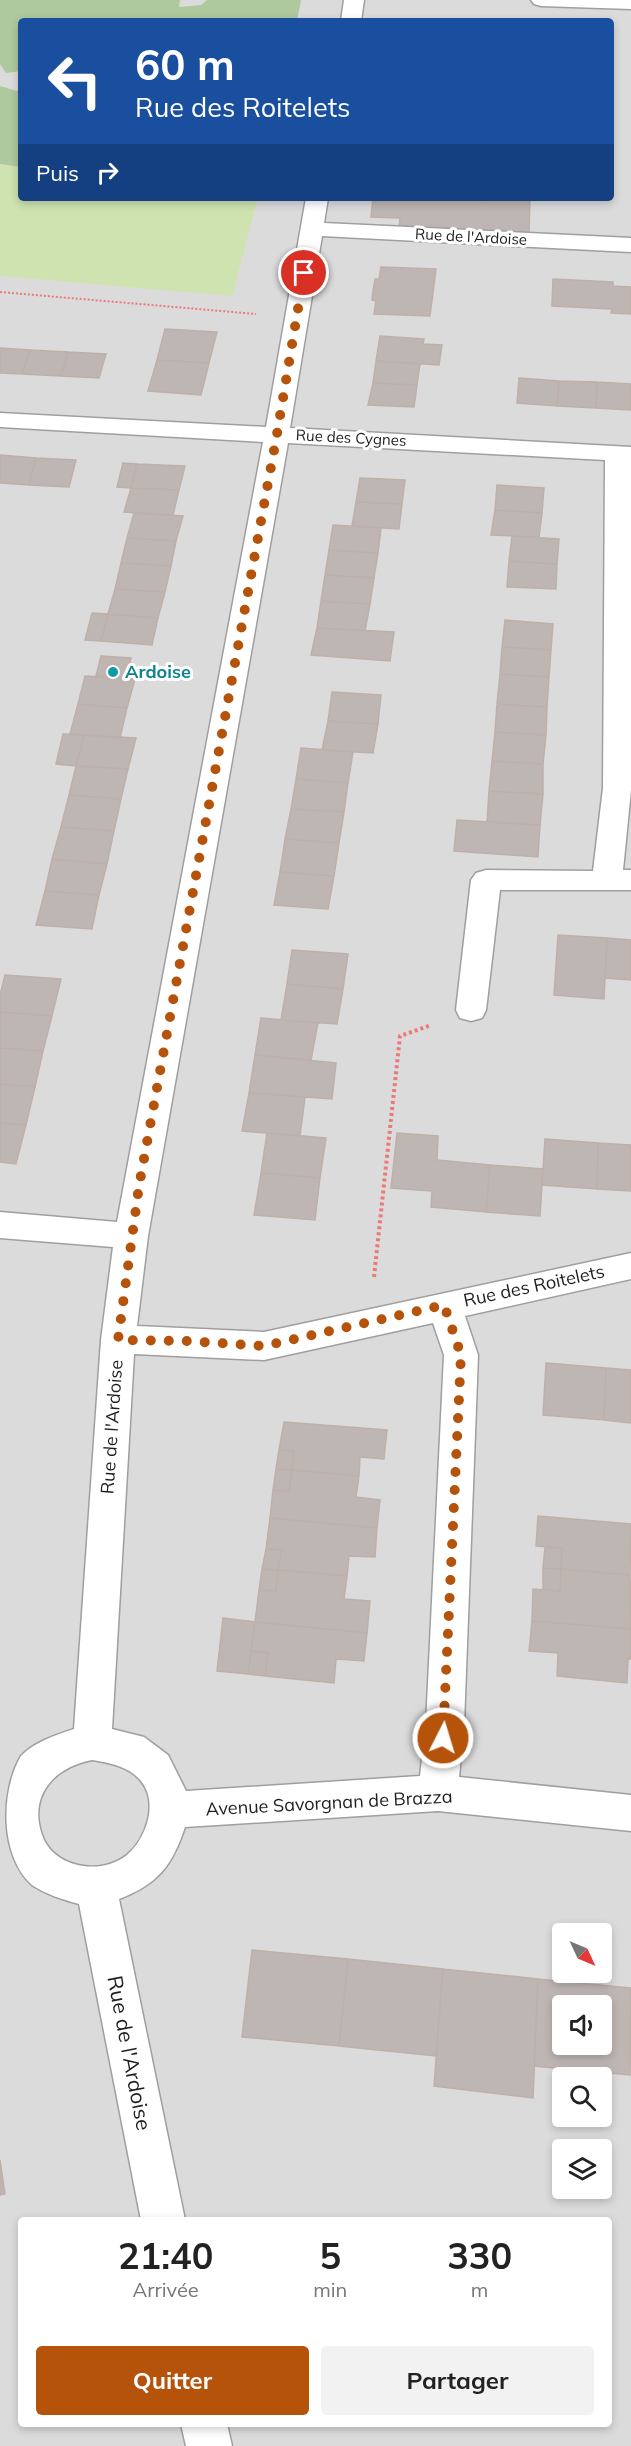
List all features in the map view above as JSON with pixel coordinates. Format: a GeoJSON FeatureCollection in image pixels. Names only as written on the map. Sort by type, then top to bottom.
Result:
{"type":"FeatureCollection","features":[{"type":"Feature","properties":{"kind":"street"},"geometry":{"type":"LineString","coordinates":[[351,18],[354,0]]}},
{"type":"Feature","properties":{"kind":"street"},"geometry":{"type":"LineString","coordinates":[[541,0],[631,3]]}},
{"type":"Feature","properties":{"kind":"street","name":"Rue de l'Ardoise"},"geometry":{"type":"LineString","coordinates":[[92,1742],[118,1340],[131,1236],[277,434],[316,201]]}},
{"type":"Feature","properties":{"kind":"street","name":"Rue de l'Ardoise"},"geometry":{"type":"LineString","coordinates":[[311,229],[631,245]]}},
{"type":"Feature","properties":{"kind":"street","name":"Rue des Cygnes"},"geometry":{"type":"LineString","coordinates":[[0,420],[624,454]]}},
{"type":"Feature","properties":{"kind":"street"},"geometry":{"type":"LineString","coordinates":[[471,1010],[486,880],[619,881],[624,788],[624,454]]}},
{"type":"Feature","properties":{"kind":"street"},"geometry":{"type":"LineString","coordinates":[[0,1225],[131,1236]]}},
{"type":"Feature","properties":{"kind":"street","name":"Rue des Roitelets"},"geometry":{"type":"LineString","coordinates":[[118,1340],[187,1341],[264,1346],[631,1266]]}},
{"type":"Feature","properties":{"kind":"street"},"geometry":{"type":"LineString","coordinates":[[438,1793],[445,1724],[461,1355],[444,1305]]}},
{"type":"Feature","properties":{"kind":"street"},"geometry":{"type":"LineString","coordinates":[[92,1742],[110,1742],[126,1747],[141,1755],[154,1766],[162,1779],[170,1810],[163,1840],[143,1865],[122,1878],[98,1885],[66,1882],[39,1868],[21,1844],[8,1816],[33,1771],[60,1751],[92,1742]]}},
{"type":"Feature","properties":{"kind":"street","name":"Avenue Savorgnan de Brazza"},"geometry":{"type":"LineString","coordinates":[[170,1810],[438,1793],[631,1813]]}},
{"type":"Feature","properties":{"kind":"street","name":"Rue de l'Ardoise"},"geometry":{"type":"LineString","coordinates":[[98,1885],[100,1911],[162,2217]]}},
{"type":"Feature","properties":{"kind":"street"},"geometry":{"type":"LineString","coordinates":[[205,2427],[209,2446]]}},
{"type":"Feature","properties":{"kind":"path"},"geometry":{"type":"LineString","coordinates":[[0,292],[297,318]]}},
{"type":"Feature","properties":{"kind":"path"},"geometry":{"type":"LineString","coordinates":[[369,1323],[400,1036],[471,1010]]}},
{"type":"Feature","properties":{"kind":"shaded area"},"geometry":{"type":"Polygon","coordinates":[[[0,0],[631,0],[631,2446],[0,2446],[0,0]]]}},
{"type":"Feature","properties":{"kind":"green space"},"geometry":{"type":"Polygon","coordinates":[[[0,0],[180,0],[179,7],[201,5],[207,0],[301,0],[298,18],[18,18],[18,71],[6,73],[0,64],[0,0]]]}},
{"type":"Feature","properties":{"kind":"green space"},"geometry":{"type":"Polygon","coordinates":[[[0,86],[18,90],[18,167],[0,164],[0,86]]]}},
{"type":"Feature","properties":{"kind":"green space"},"geometry":{"type":"Polygon","coordinates":[[[0,164],[18,167],[18,201],[257,201],[232,296],[0,276],[0,164]]]}},
{"type":"Feature","properties":{"kind":"building"},"geometry":{"type":"Polygon","coordinates":[[[373,201],[530,201],[529,234],[399,228],[400,218],[371,217],[373,201]]]}},
{"type":"Feature","properties":{"kind":"building"},"geometry":{"type":"Polygon","coordinates":[[[381,267],[436,269],[430,316],[374,314],[376,301],[372,300],[373,291],[375,279],[379,279],[381,267]]]}},
{"type":"Feature","properties":{"kind":"building"},"geometry":{"type":"Polygon","coordinates":[[[553,279],[613,282],[613,286],[631,287],[631,314],[611,313],[612,309],[552,306],[553,279]]]}},
{"type":"Feature","properties":{"kind":"building"},"geometry":{"type":"Polygon","coordinates":[[[165,329],[217,332],[209,363],[157,360],[165,329]]]}},
{"type":"Feature","properties":{"kind":"building"},"geometry":{"type":"Polygon","coordinates":[[[380,336],[424,339],[423,344],[442,345],[439,365],[376,361],[380,336]]]}},
{"type":"Feature","properties":{"kind":"building"},"geometry":{"type":"Polygon","coordinates":[[[0,348],[30,350],[22,374],[0,373],[0,348]]]}},
{"type":"Feature","properties":{"kind":"building"},"geometry":{"type":"Polygon","coordinates":[[[30,350],[68,352],[61,376],[22,374],[30,350]]]}},
{"type":"Feature","properties":{"kind":"building"},"geometry":{"type":"Polygon","coordinates":[[[68,352],[106,354],[99,378],[61,376],[68,352]]]}},
{"type":"Feature","properties":{"kind":"building"},"geometry":{"type":"Polygon","coordinates":[[[157,360],[209,363],[201,395],[148,391],[157,360]]]}},
{"type":"Feature","properties":{"kind":"building"},"geometry":{"type":"Polygon","coordinates":[[[376,361],[420,364],[417,385],[373,383],[376,361]]]}},
{"type":"Feature","properties":{"kind":"building"},"geometry":{"type":"Polygon","coordinates":[[[519,378],[559,381],[557,406],[517,403],[519,378]]]}},
{"type":"Feature","properties":{"kind":"building"},"geometry":{"type":"Polygon","coordinates":[[[559,381],[597,382],[596,408],[557,406],[559,381]]]}},
{"type":"Feature","properties":{"kind":"building"},"geometry":{"type":"Polygon","coordinates":[[[597,382],[631,384],[631,410],[596,408],[597,382]]]}},
{"type":"Feature","properties":{"kind":"building"},"geometry":{"type":"Polygon","coordinates":[[[373,383],[417,385],[414,407],[368,405],[373,383]]]}},
{"type":"Feature","properties":{"kind":"building"},"geometry":{"type":"Polygon","coordinates":[[[0,455],[36,458],[29,485],[0,483],[0,455]]]}},
{"type":"Feature","properties":{"kind":"building"},"geometry":{"type":"Polygon","coordinates":[[[36,458],[76,460],[69,487],[29,485],[36,458]]]}},
{"type":"Feature","properties":{"kind":"building"},"geometry":{"type":"Polygon","coordinates":[[[123,463],[137,464],[131,488],[117,487],[123,463]]]}},
{"type":"Feature","properties":{"kind":"building"},"geometry":{"type":"Polygon","coordinates":[[[137,464],[185,466],[179,490],[131,488],[137,464]]]}},
{"type":"Feature","properties":{"kind":"building"},"geometry":{"type":"Polygon","coordinates":[[[360,478],[405,480],[402,504],[356,502],[360,478]]]}},
{"type":"Feature","properties":{"kind":"building"},"geometry":{"type":"Polygon","coordinates":[[[497,485],[544,488],[542,513],[495,510],[497,485]]]}},
{"type":"Feature","properties":{"kind":"building"},"geometry":{"type":"Polygon","coordinates":[[[131,488],[179,490],[173,515],[124,512],[131,488]]]}},
{"type":"Feature","properties":{"kind":"building"},"geometry":{"type":"Polygon","coordinates":[[[356,502],[402,504],[399,529],[352,526],[356,502]]]}},
{"type":"Feature","properties":{"kind":"building"},"geometry":{"type":"Polygon","coordinates":[[[495,510],[542,513],[539,537],[491,535],[495,510]]]}},
{"type":"Feature","properties":{"kind":"building"},"geometry":{"type":"Polygon","coordinates":[[[134,513],[183,516],[176,541],[127,538],[134,513]]]}},
{"type":"Feature","properties":{"kind":"building"},"geometry":{"type":"Polygon","coordinates":[[[333,525],[381,528],[378,553],[329,550],[333,525]]]}},
{"type":"Feature","properties":{"kind":"building"},"geometry":{"type":"Polygon","coordinates":[[[512,536],[559,539],[557,564],[509,561],[512,536]]]}},
{"type":"Feature","properties":{"kind":"building"},"geometry":{"type":"Polygon","coordinates":[[[127,538],[176,541],[171,566],[121,563],[127,538]]]}},
{"type":"Feature","properties":{"kind":"building"},"geometry":{"type":"Polygon","coordinates":[[[329,550],[378,553],[374,578],[325,575],[329,550]]]}},
{"type":"Feature","properties":{"kind":"building"},"geometry":{"type":"Polygon","coordinates":[[[509,561],[557,564],[556,589],[507,587],[509,561]]]}},
{"type":"Feature","properties":{"kind":"building"},"geometry":{"type":"Polygon","coordinates":[[[121,563],[171,566],[165,592],[115,589],[121,563]]]}},
{"type":"Feature","properties":{"kind":"building"},"geometry":{"type":"Polygon","coordinates":[[[325,575],[374,578],[370,604],[321,601],[325,575]]]}},
{"type":"Feature","properties":{"kind":"building"},"geometry":{"type":"Polygon","coordinates":[[[115,589],[165,592],[158,618],[108,614],[115,589]]]}},
{"type":"Feature","properties":{"kind":"building"},"geometry":{"type":"Polygon","coordinates":[[[321,601],[370,604],[365,631],[317,628],[321,601]]]}},
{"type":"Feature","properties":{"kind":"building"},"geometry":{"type":"Polygon","coordinates":[[[92,613],[108,614],[101,641],[85,640],[92,613]]]}},
{"type":"Feature","properties":{"kind":"building"},"geometry":{"type":"Polygon","coordinates":[[[108,614],[158,618],[152,645],[101,641],[108,614]]]}},
{"type":"Feature","properties":{"kind":"building"},"geometry":{"type":"Polygon","coordinates":[[[505,620],[553,624],[551,650],[502,647],[505,620]]]}},
{"type":"Feature","properties":{"kind":"building"},"geometry":{"type":"Polygon","coordinates":[[[317,628],[394,632],[390,661],[311,655],[317,628]]]}},
{"type":"Feature","properties":{"kind":"building"},"geometry":{"type":"Polygon","coordinates":[[[502,647],[551,650],[549,677],[500,674],[502,647]]]}},
{"type":"Feature","properties":{"kind":"building","name":"Ardoise"},"geometry":{"type":"Polygon","coordinates":[[[101,656],[131,658],[126,678],[96,676],[101,656]]]}},
{"type":"Feature","properties":{"kind":"building"},"geometry":{"type":"Polygon","coordinates":[[[500,674],[549,677],[547,707],[497,704],[500,674]]]}},
{"type":"Feature","properties":{"kind":"building"},"geometry":{"type":"Polygon","coordinates":[[[85,676],[135,679],[127,708],[78,704],[85,676]]]}},
{"type":"Feature","properties":{"kind":"building"},"geometry":{"type":"Polygon","coordinates":[[[332,692],[381,695],[378,724],[328,721],[332,692]]]}},
{"type":"Feature","properties":{"kind":"building"},"geometry":{"type":"Polygon","coordinates":[[[78,704],[127,708],[120,738],[70,734],[78,704]]]}},
{"type":"Feature","properties":{"kind":"building"},"geometry":{"type":"Polygon","coordinates":[[[497,704],[547,707],[546,735],[495,732],[497,704]]]}},
{"type":"Feature","properties":{"kind":"building"},"geometry":{"type":"Polygon","coordinates":[[[328,721],[378,724],[373,753],[322,750],[328,721]]]}},
{"type":"Feature","properties":{"kind":"building"},"geometry":{"type":"Polygon","coordinates":[[[495,732],[546,735],[543,764],[492,761],[495,732]]]}},
{"type":"Feature","properties":{"kind":"building"},"geometry":{"type":"Polygon","coordinates":[[[63,734],[84,735],[76,766],[56,764],[63,734]]]}},
{"type":"Feature","properties":{"kind":"building"},"geometry":{"type":"Polygon","coordinates":[[[84,735],[136,738],[128,769],[76,766],[84,735]]]}},
{"type":"Feature","properties":{"kind":"building"},"geometry":{"type":"Polygon","coordinates":[[[301,748],[353,752],[348,783],[296,779],[301,748]]]}},
{"type":"Feature","properties":{"kind":"building"},"geometry":{"type":"Polygon","coordinates":[[[492,761],[543,764],[543,794],[489,791],[492,761]]]}},
{"type":"Feature","properties":{"kind":"building"},"geometry":{"type":"Polygon","coordinates":[[[76,766],[128,769],[121,799],[69,795],[76,766]]]}},
{"type":"Feature","properties":{"kind":"building"},"geometry":{"type":"Polygon","coordinates":[[[296,779],[348,783],[344,812],[291,809],[296,779]]]}},
{"type":"Feature","properties":{"kind":"building"},"geometry":{"type":"Polygon","coordinates":[[[489,791],[543,794],[540,825],[487,822],[489,791]]]}},
{"type":"Feature","properties":{"kind":"building"},"geometry":{"type":"Polygon","coordinates":[[[69,795],[121,799],[114,831],[61,827],[69,795]]]}},
{"type":"Feature","properties":{"kind":"building"},"geometry":{"type":"Polygon","coordinates":[[[291,809],[344,812],[339,843],[285,839],[291,809]]]}},
{"type":"Feature","properties":{"kind":"building"},"geometry":{"type":"Polygon","coordinates":[[[457,820],[540,825],[538,857],[454,851],[457,820]]]}},
{"type":"Feature","properties":{"kind":"building"},"geometry":{"type":"Polygon","coordinates":[[[61,827],[114,831],[107,864],[52,859],[61,827]]]}},
{"type":"Feature","properties":{"kind":"building"},"geometry":{"type":"Polygon","coordinates":[[[285,839],[339,843],[334,876],[280,872],[285,839]]]}},
{"type":"Feature","properties":{"kind":"building"},"geometry":{"type":"Polygon","coordinates":[[[52,859],[107,864],[99,895],[45,891],[52,859]]]}},
{"type":"Feature","properties":{"kind":"building"},"geometry":{"type":"Polygon","coordinates":[[[280,872],[334,876],[328,909],[274,905],[280,872]]]}},
{"type":"Feature","properties":{"kind":"building"},"geometry":{"type":"Polygon","coordinates":[[[45,891],[99,895],[92,929],[36,925],[45,891]]]}},
{"type":"Feature","properties":{"kind":"building"},"geometry":{"type":"Polygon","coordinates":[[[558,935],[607,938],[604,999],[554,995],[558,935]]]}},
{"type":"Feature","properties":{"kind":"building"},"geometry":{"type":"Polygon","coordinates":[[[607,938],[631,940],[631,980],[605,978],[607,938]]]}},
{"type":"Feature","properties":{"kind":"building"},"geometry":{"type":"Polygon","coordinates":[[[292,950],[348,954],[343,989],[287,984],[292,950]]]}},
{"type":"Feature","properties":{"kind":"building"},"geometry":{"type":"Polygon","coordinates":[[[5,975],[61,979],[52,1016],[0,1012],[0,995],[5,975]]]}},
{"type":"Feature","properties":{"kind":"building"},"geometry":{"type":"Polygon","coordinates":[[[287,984],[343,989],[337,1024],[281,1020],[287,984]]]}},
{"type":"Feature","properties":{"kind":"building"},"geometry":{"type":"Polygon","coordinates":[[[0,1012],[52,1016],[43,1051],[0,1048],[0,1012]]]}},
{"type":"Feature","properties":{"kind":"building"},"geometry":{"type":"Polygon","coordinates":[[[261,1018],[318,1023],[311,1060],[255,1055],[261,1018]]]}},
{"type":"Feature","properties":{"kind":"building"},"geometry":{"type":"Polygon","coordinates":[[[0,1048],[43,1051],[35,1087],[0,1084],[0,1048]]]}},
{"type":"Feature","properties":{"kind":"building"},"geometry":{"type":"Polygon","coordinates":[[[255,1055],[336,1063],[332,1099],[249,1093],[255,1055]]]}},
{"type":"Feature","properties":{"kind":"building"},"geometry":{"type":"Polygon","coordinates":[[[0,1084],[35,1087],[26,1125],[0,1123],[0,1084]]]}},
{"type":"Feature","properties":{"kind":"building"},"geometry":{"type":"Polygon","coordinates":[[[249,1093],[305,1097],[300,1136],[242,1131],[249,1093]]]}},
{"type":"Feature","properties":{"kind":"building"},"geometry":{"type":"Polygon","coordinates":[[[0,1123],[26,1125],[16,1164],[0,1162],[0,1123]]]}},
{"type":"Feature","properties":{"kind":"building"},"geometry":{"type":"Polygon","coordinates":[[[267,1133],[326,1138],[320,1178],[261,1173],[267,1133]]]}},
{"type":"Feature","properties":{"kind":"building"},"geometry":{"type":"Polygon","coordinates":[[[397,1133],[438,1136],[437,1160],[490,1165],[486,1212],[431,1207],[432,1191],[391,1188],[397,1133]]]}},
{"type":"Feature","properties":{"kind":"building"},"geometry":{"type":"Polygon","coordinates":[[[545,1139],[598,1143],[597,1189],[542,1185],[545,1139]]]}},
{"type":"Feature","properties":{"kind":"building"},"geometry":{"type":"Polygon","coordinates":[[[598,1143],[631,1145],[631,1191],[597,1189],[598,1143]]]}},
{"type":"Feature","properties":{"kind":"building"},"geometry":{"type":"Polygon","coordinates":[[[490,1165],[543,1169],[540,1216],[486,1212],[490,1165]]]}},
{"type":"Feature","properties":{"kind":"building"},"geometry":{"type":"Polygon","coordinates":[[[261,1173],[320,1178],[315,1220],[254,1215],[261,1173]]]}},
{"type":"Feature","properties":{"kind":"building"},"geometry":{"type":"Polygon","coordinates":[[[546,1363],[606,1368],[604,1420],[543,1415],[546,1363]]]}},
{"type":"Feature","properties":{"kind":"building"},"geometry":{"type":"Polygon","coordinates":[[[606,1368],[631,1370],[631,1423],[604,1420],[606,1368]]]}},
{"type":"Feature","properties":{"kind":"building"},"geometry":{"type":"Polygon","coordinates":[[[284,1422],[387,1430],[384,1459],[360,1457],[359,1476],[292,1470],[294,1451],[279,1450],[284,1422]]]}},
{"type":"Feature","properties":{"kind":"building"},"geometry":{"type":"Polygon","coordinates":[[[279,1450],[294,1451],[292,1470],[276,1469],[279,1450]]]}},
{"type":"Feature","properties":{"kind":"building"},"geometry":{"type":"Polygon","coordinates":[[[276,1469],[292,1470],[289,1491],[273,1490],[276,1469]]]}},
{"type":"Feature","properties":{"kind":"building"},"geometry":{"type":"Polygon","coordinates":[[[292,1470],[359,1476],[356,1497],[380,1500],[377,1528],[270,1518],[273,1490],[289,1491],[292,1470]]]}},
{"type":"Feature","properties":{"kind":"building"},"geometry":{"type":"Polygon","coordinates":[[[538,1516],[631,1524],[630,1575],[561,1569],[562,1548],[536,1546],[538,1516]]]}},
{"type":"Feature","properties":{"kind":"building"},"geometry":{"type":"Polygon","coordinates":[[[270,1518],[377,1528],[375,1557],[349,1556],[347,1576],[278,1570],[282,1550],[266,1549],[270,1518]]]}},
{"type":"Feature","properties":{"kind":"building"},"geometry":{"type":"Polygon","coordinates":[[[545,1547],[562,1548],[561,1569],[543,1568],[545,1547]]]}},
{"type":"Feature","properties":{"kind":"building"},"geometry":{"type":"Polygon","coordinates":[[[266,1549],[282,1550],[278,1570],[262,1569],[266,1549]]]}},
{"type":"Feature","properties":{"kind":"building"},"geometry":{"type":"Polygon","coordinates":[[[543,1568],[561,1569],[560,1591],[543,1590],[543,1568]]]}},
{"type":"Feature","properties":{"kind":"building"},"geometry":{"type":"Polygon","coordinates":[[[262,1569],[278,1570],[276,1591],[259,1590],[262,1569]]]}},
{"type":"Feature","properties":{"kind":"building"},"geometry":{"type":"Polygon","coordinates":[[[561,1569],[630,1575],[631,1629],[532,1621],[533,1589],[560,1591],[561,1569]]]}},
{"type":"Feature","properties":{"kind":"building"},"geometry":{"type":"Polygon","coordinates":[[[278,1570],[347,1576],[344,1599],[370,1601],[367,1633],[255,1622],[259,1590],[276,1591],[278,1570]]]}},
{"type":"Feature","properties":{"kind":"building"},"geometry":{"type":"Polygon","coordinates":[[[223,1618],[255,1622],[248,1674],[217,1671],[223,1618]]]}},
{"type":"Feature","properties":{"kind":"building"},"geometry":{"type":"Polygon","coordinates":[[[532,1621],[631,1629],[631,1659],[628,1659],[627,1683],[557,1676],[558,1653],[529,1651],[532,1621]]]}},
{"type":"Feature","properties":{"kind":"building"},"geometry":{"type":"Polygon","coordinates":[[[255,1622],[367,1633],[364,1661],[336,1659],[334,1683],[265,1676],[268,1653],[251,1651],[255,1622]]]}},
{"type":"Feature","properties":{"kind":"building"},"geometry":{"type":"Polygon","coordinates":[[[251,1651],[268,1653],[265,1676],[248,1674],[251,1651]]]}},
{"type":"Feature","properties":{"kind":"building"},"geometry":{"type":"Polygon","coordinates":[[[252,1950],[348,1959],[339,2046],[242,2037],[252,1950]]]}},
{"type":"Feature","properties":{"kind":"building"},"geometry":{"type":"Polygon","coordinates":[[[348,1959],[443,1969],[436,2056],[339,2046],[348,1959]]]}},
{"type":"Feature","properties":{"kind":"building"},"geometry":{"type":"Polygon","coordinates":[[[443,1969],[538,1979],[533,2098],[434,2086],[443,1969]]]}},
{"type":"Feature","properties":{"kind":"building"},"geometry":{"type":"Polygon","coordinates":[[[538,1979],[552,1980],[552,1983],[631,1988],[630,2075],[612,2073],[612,2067],[534,2066],[538,1979]]]}},
{"type":"Feature","properties":{"kind":"building"},"geometry":{"type":"Polygon","coordinates":[[[0,2160],[5,2194],[0,2195],[0,2160]]]}},
{"type":"Feature","properties":{"kind":"place","name":"Ardoise"},"geometry":{"type":"Point","coordinates":[113,672]}},
{"type":"Feature","properties":{"kind":"route"},"geometry":{"type":"LineString","coordinates":[[304,273],[284,397],[139,1186],[118,1340],[187,1341],[264,1346],[444,1305],[461,1355],[443,1738]]}}]}
